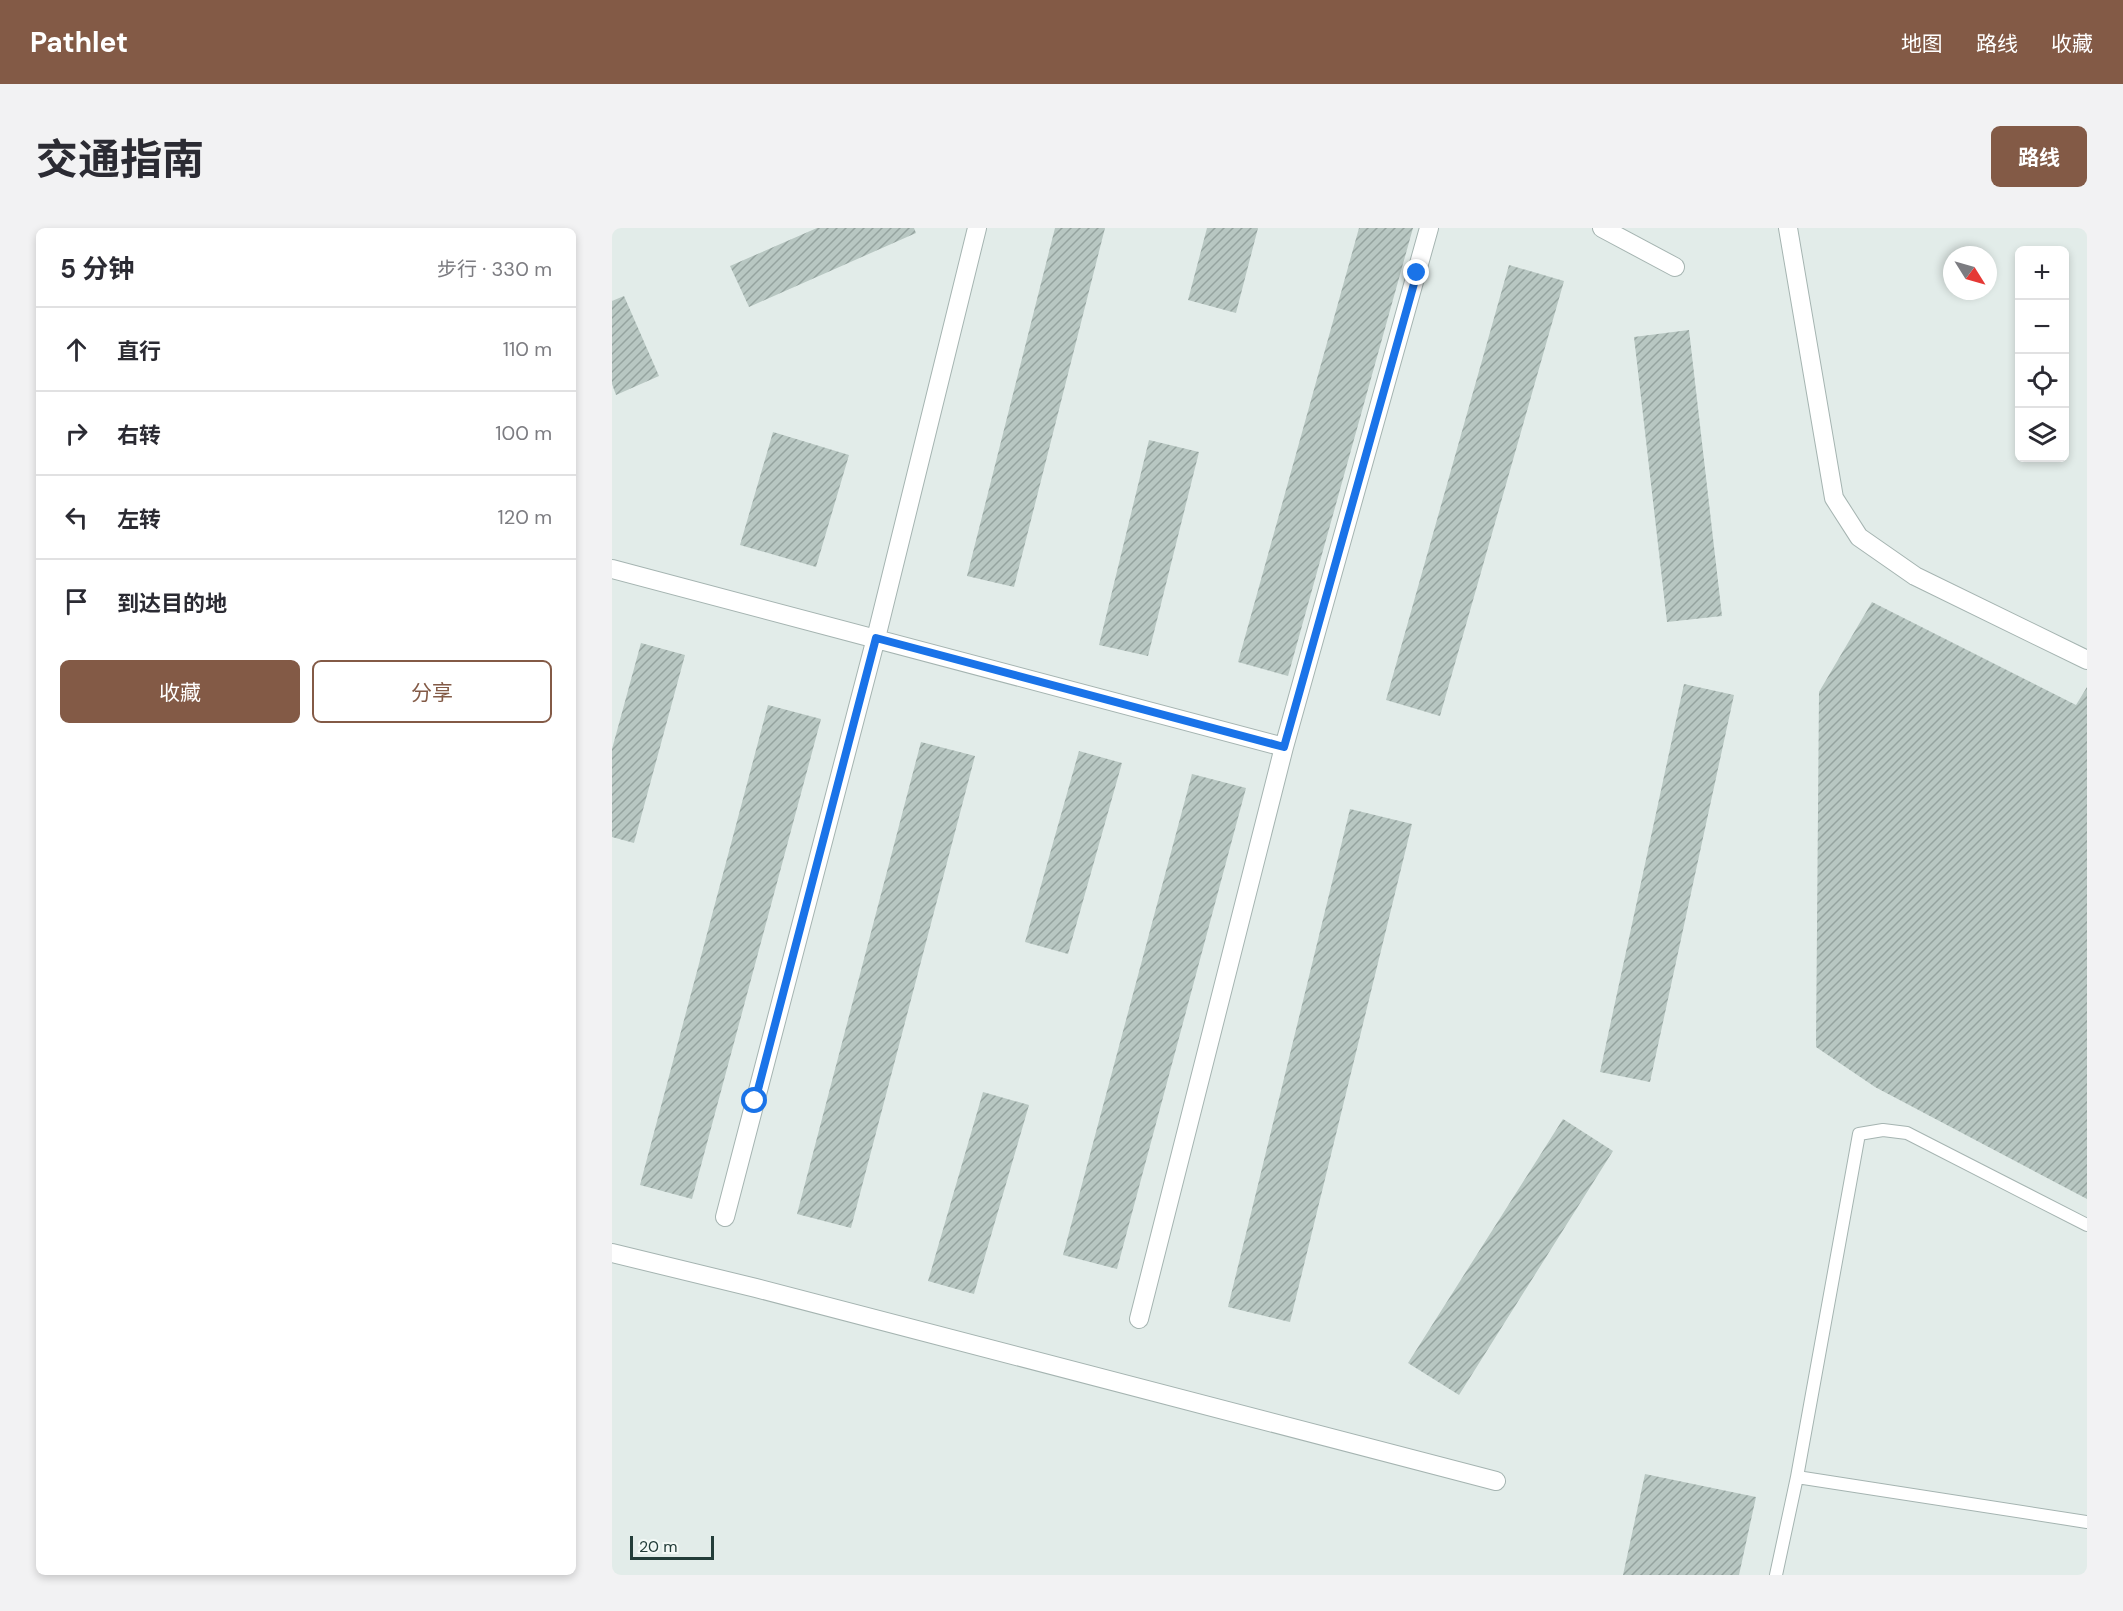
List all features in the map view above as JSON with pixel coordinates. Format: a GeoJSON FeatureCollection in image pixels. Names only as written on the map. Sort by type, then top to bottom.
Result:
{"type":"FeatureCollection","features":[{"type":"Feature","properties":{"kind":"street"},"geometry":{"type":"LineString","coordinates":[[724,1217],[876,638],[977,228]]}},
{"type":"Feature","properties":{"kind":"street"},"geometry":{"type":"LineString","coordinates":[[1139,1319],[1284,747],[1429,228]]}},
{"type":"Feature","properties":{"kind":"street"},"geometry":{"type":"LineString","coordinates":[[1602,228],[1674,267]]}},
{"type":"Feature","properties":{"kind":"street"},"geometry":{"type":"LineString","coordinates":[[1788,228],[1834,498],[1859,537],[1915,576],[2087,660]]}},
{"type":"Feature","properties":{"kind":"street"},"geometry":{"type":"LineString","coordinates":[[612,569],[1284,747]]}},
{"type":"Feature","properties":{"kind":"street"},"geometry":{"type":"LineString","coordinates":[[612,1253],[756,1288],[1496,1481]]}},
{"type":"Feature","properties":{"kind":"lane"},"geometry":{"type":"LineString","coordinates":[[1776,1575],[1797,1476],[1859,1134],[1883,1130],[1907,1133],[2087,1225]]}},
{"type":"Feature","properties":{"kind":"lane"},"geometry":{"type":"LineString","coordinates":[[1797,1476],[2087,1522]]}},
{"type":"Feature","properties":{"kind":"building"},"geometry":{"type":"Polygon","coordinates":[[[817,228],[914,228],[916,233],[749,307],[730,266],[817,228]]]}},
{"type":"Feature","properties":{"kind":"building"},"geometry":{"type":"Polygon","coordinates":[[[1055,228],[1105,228],[1014,587],[967,576],[1055,228]]]}},
{"type":"Feature","properties":{"kind":"building"},"geometry":{"type":"Polygon","coordinates":[[[1207,228],[1258,228],[1236,313],[1188,300],[1207,228]]]}},
{"type":"Feature","properties":{"kind":"building"},"geometry":{"type":"Polygon","coordinates":[[[1359,228],[1413,228],[1288,676],[1238,662],[1359,228]]]}},
{"type":"Feature","properties":{"kind":"building"},"geometry":{"type":"Polygon","coordinates":[[[1509,265],[1564,281],[1440,716],[1386,700],[1509,265]]]}},
{"type":"Feature","properties":{"kind":"building"},"geometry":{"type":"Polygon","coordinates":[[[624,296],[659,376],[616,395],[612,384],[612,301],[624,296]]]}},
{"type":"Feature","properties":{"kind":"building"},"geometry":{"type":"Polygon","coordinates":[[[1689,330],[1722,616],[1667,622],[1634,337],[1689,330]]]}},
{"type":"Feature","properties":{"kind":"building"},"geometry":{"type":"Polygon","coordinates":[[[773,432],[849,455],[816,567],[740,545],[773,432]]]}},
{"type":"Feature","properties":{"kind":"building"},"geometry":{"type":"Polygon","coordinates":[[[1149,440],[1199,452],[1148,656],[1099,645],[1149,440]]]}},
{"type":"Feature","properties":{"kind":"building"},"geometry":{"type":"Polygon","coordinates":[[[1872,602],[2076,705],[2087,687],[2087,1199],[1875,1087],[1816,1047],[1819,692],[1872,602]]]}},
{"type":"Feature","properties":{"kind":"building"},"geometry":{"type":"Polygon","coordinates":[[[641,643],[685,655],[634,843],[612,837],[612,749],[641,643]]]}},
{"type":"Feature","properties":{"kind":"building"},"geometry":{"type":"Polygon","coordinates":[[[1684,684],[1734,695],[1650,1082],[1600,1072],[1684,684]]]}},
{"type":"Feature","properties":{"kind":"building"},"geometry":{"type":"Polygon","coordinates":[[[768,705],[821,719],[692,1199],[640,1185],[768,705]]]}},
{"type":"Feature","properties":{"kind":"building"},"geometry":{"type":"Polygon","coordinates":[[[921,742],[975,756],[851,1228],[797,1214],[921,742]]]}},
{"type":"Feature","properties":{"kind":"building"},"geometry":{"type":"Polygon","coordinates":[[[1079,751],[1122,763],[1068,954],[1025,942],[1079,751]]]}},
{"type":"Feature","properties":{"kind":"building"},"geometry":{"type":"Polygon","coordinates":[[[1192,774],[1246,788],[1117,1269],[1063,1255],[1192,774]]]}},
{"type":"Feature","properties":{"kind":"building"},"geometry":{"type":"Polygon","coordinates":[[[1350,809],[1412,824],[1290,1322],[1228,1307],[1350,809]]]}},
{"type":"Feature","properties":{"kind":"building"},"geometry":{"type":"Polygon","coordinates":[[[983,1092],[1029,1105],[974,1294],[928,1281],[983,1092]]]}},
{"type":"Feature","properties":{"kind":"building"},"geometry":{"type":"Polygon","coordinates":[[[1563,1119],[1613,1151],[1459,1395],[1408,1363],[1563,1119]]]}},
{"type":"Feature","properties":{"kind":"building"},"geometry":{"type":"Polygon","coordinates":[[[1645,1474],[1756,1497],[1739,1575],[1623,1575],[1645,1474]]]}},
{"type":"Feature","properties":{"kind":"route"},"geometry":{"type":"LineString","coordinates":[[755,1101],[876,638],[1284,747],[1417,273]]}}]}
